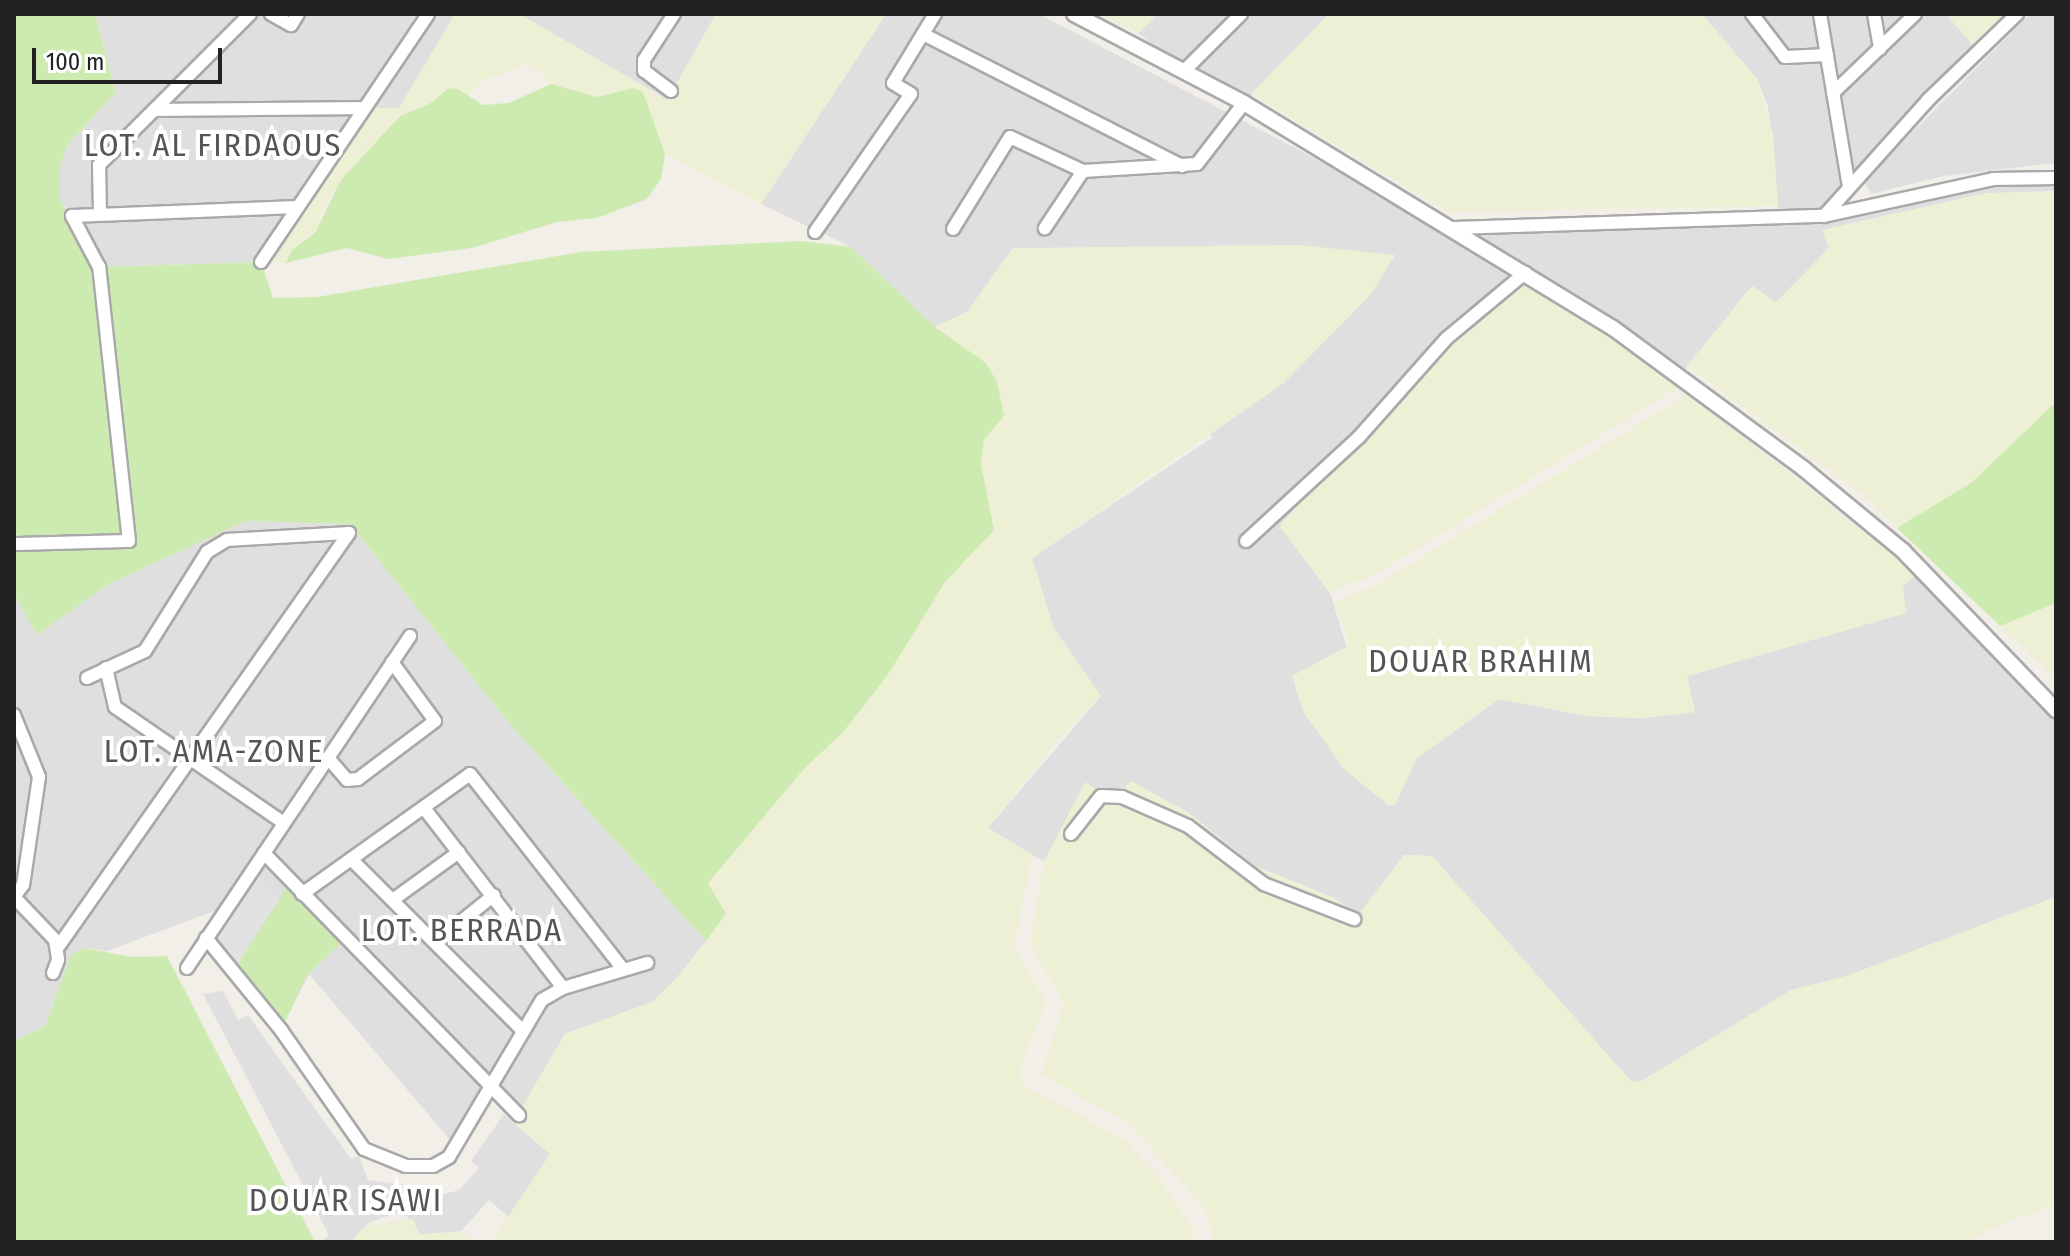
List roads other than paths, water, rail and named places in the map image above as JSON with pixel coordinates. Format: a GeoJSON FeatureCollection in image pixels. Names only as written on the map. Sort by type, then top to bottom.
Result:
{"type":"FeatureCollection","features":[{"type":"Feature","properties":{"kind":"street"},"geometry":{"type":"LineString","coordinates":[[100,212],[99,165],[250,14]]}},
{"type":"Feature","properties":{"kind":"street"},"geometry":{"type":"LineString","coordinates":[[271,14],[291,25],[298,14]]}},
{"type":"Feature","properties":{"kind":"street"},"geometry":{"type":"LineString","coordinates":[[261,262],[428,14]]}},
{"type":"Feature","properties":{"kind":"street"},"geometry":{"type":"LineString","coordinates":[[671,91],[644,71],[644,60],[674,14]]}},
{"type":"Feature","properties":{"kind":"street"},"geometry":{"type":"LineString","coordinates":[[815,232],[911,94],[893,83],[935,14]]}},
{"type":"Feature","properties":{"kind":"street"},"geometry":{"type":"LineString","coordinates":[[1074,14],[1244,103],[1613,328],[1804,469],[1948,592],[2056,710]]}},
{"type":"Feature","properties":{"kind":"street"},"geometry":{"type":"LineString","coordinates":[[1185,70],[1241,14]]}},
{"type":"Feature","properties":{"kind":"street"},"geometry":{"type":"LineString","coordinates":[[1752,14],[1785,57],[1827,55]]}},
{"type":"Feature","properties":{"kind":"street"},"geometry":{"type":"LineString","coordinates":[[1820,14],[1849,187]]}},
{"type":"Feature","properties":{"kind":"street"},"geometry":{"type":"LineString","coordinates":[[1874,14],[1880,48]]}},
{"type":"Feature","properties":{"kind":"street"},"geometry":{"type":"LineString","coordinates":[[1833,93],[1915,14]]}},
{"type":"Feature","properties":{"kind":"street"},"geometry":{"type":"LineString","coordinates":[[1824,216],[1928,100],[2017,14]]}},
{"type":"Feature","properties":{"kind":"street"},"geometry":{"type":"LineString","coordinates":[[923,34],[1182,166]]}},
{"type":"Feature","properties":{"kind":"street"},"geometry":{"type":"LineString","coordinates":[[953,229],[1010,137],[1083,171],[1197,164],[1244,103]]}},
{"type":"Feature","properties":{"kind":"street"},"geometry":{"type":"LineString","coordinates":[[155,110],[364,108]]}},
{"type":"Feature","properties":{"kind":"street"},"geometry":{"type":"LineString","coordinates":[[1045,228],[1083,171]]}},
{"type":"Feature","properties":{"kind":"street"},"geometry":{"type":"LineString","coordinates":[[1453,228],[1824,216],[1963,184],[2056,178]]}},
{"type":"Feature","properties":{"kind":"street"},"geometry":{"type":"LineString","coordinates":[[14,544],[129,541],[99,267],[72,216],[100,212],[297,207]]}},
{"type":"Feature","properties":{"kind":"street"},"geometry":{"type":"LineString","coordinates":[[1246,541],[1359,437],[1447,338],[1525,273]]}},
{"type":"Feature","properties":{"kind":"street"},"geometry":{"type":"LineString","coordinates":[[53,973],[58,947],[194,758],[349,533],[227,540],[207,552],[145,651],[87,678]]}},
{"type":"Feature","properties":{"kind":"street"},"geometry":{"type":"LineString","coordinates":[[187,968],[410,636]]}},
{"type":"Feature","properties":{"kind":"street"},"geometry":{"type":"LineString","coordinates":[[328,758],[347,780],[358,779],[435,721],[392,662]]}},
{"type":"Feature","properties":{"kind":"street"},"geometry":{"type":"LineString","coordinates":[[106,668],[115,707],[194,758],[284,823]]}},
{"type":"Feature","properties":{"kind":"street"},"geometry":{"type":"LineString","coordinates":[[14,715],[39,777],[23,885],[14,897],[58,947]]}},
{"type":"Feature","properties":{"kind":"street"},"geometry":{"type":"LineString","coordinates":[[302,894],[470,774],[623,969]]}},
{"type":"Feature","properties":{"kind":"street"},"geometry":{"type":"LineString","coordinates":[[1071,834],[1101,796],[1122,797],[1188,826],[1264,884],[1354,919]]}},
{"type":"Feature","properties":{"kind":"street"},"geometry":{"type":"LineString","coordinates":[[424,808],[563,988]]}},
{"type":"Feature","properties":{"kind":"street"},"geometry":{"type":"LineString","coordinates":[[394,899],[459,852]]}},
{"type":"Feature","properties":{"kind":"street"},"geometry":{"type":"LineString","coordinates":[[264,853],[519,1115]]}},
{"type":"Feature","properties":{"kind":"street"},"geometry":{"type":"LineString","coordinates":[[351,859],[437,941],[522,1030]]}},
{"type":"Feature","properties":{"kind":"street"},"geometry":{"type":"LineString","coordinates":[[437,941],[494,895]]}},
{"type":"Feature","properties":{"kind":"street"},"geometry":{"type":"LineString","coordinates":[[206,938],[281,1030],[364,1149],[383,1160],[433,1166],[449,1157],[542,1000],[563,988],[647,963]]}},
{"type":"Feature","properties":{"kind":"district","name":"LOT. AL FIRDAOUS"},"geometry":{"type":"Point","coordinates":[213,145]}},
{"type":"Feature","properties":{"kind":"district","name":"DOUAR BRAHIM"},"geometry":{"type":"Point","coordinates":[1481,661]}},
{"type":"Feature","properties":{"kind":"district","name":"LOT. AMA-ZONE"},"geometry":{"type":"Point","coordinates":[214,751]}},
{"type":"Feature","properties":{"kind":"district","name":"LOT. BERRADA"},"geometry":{"type":"Point","coordinates":[462,930]}},
{"type":"Feature","properties":{"kind":"district","name":"DOUAR ISAWI"},"geometry":{"type":"Point","coordinates":[346,1200]}}]}
